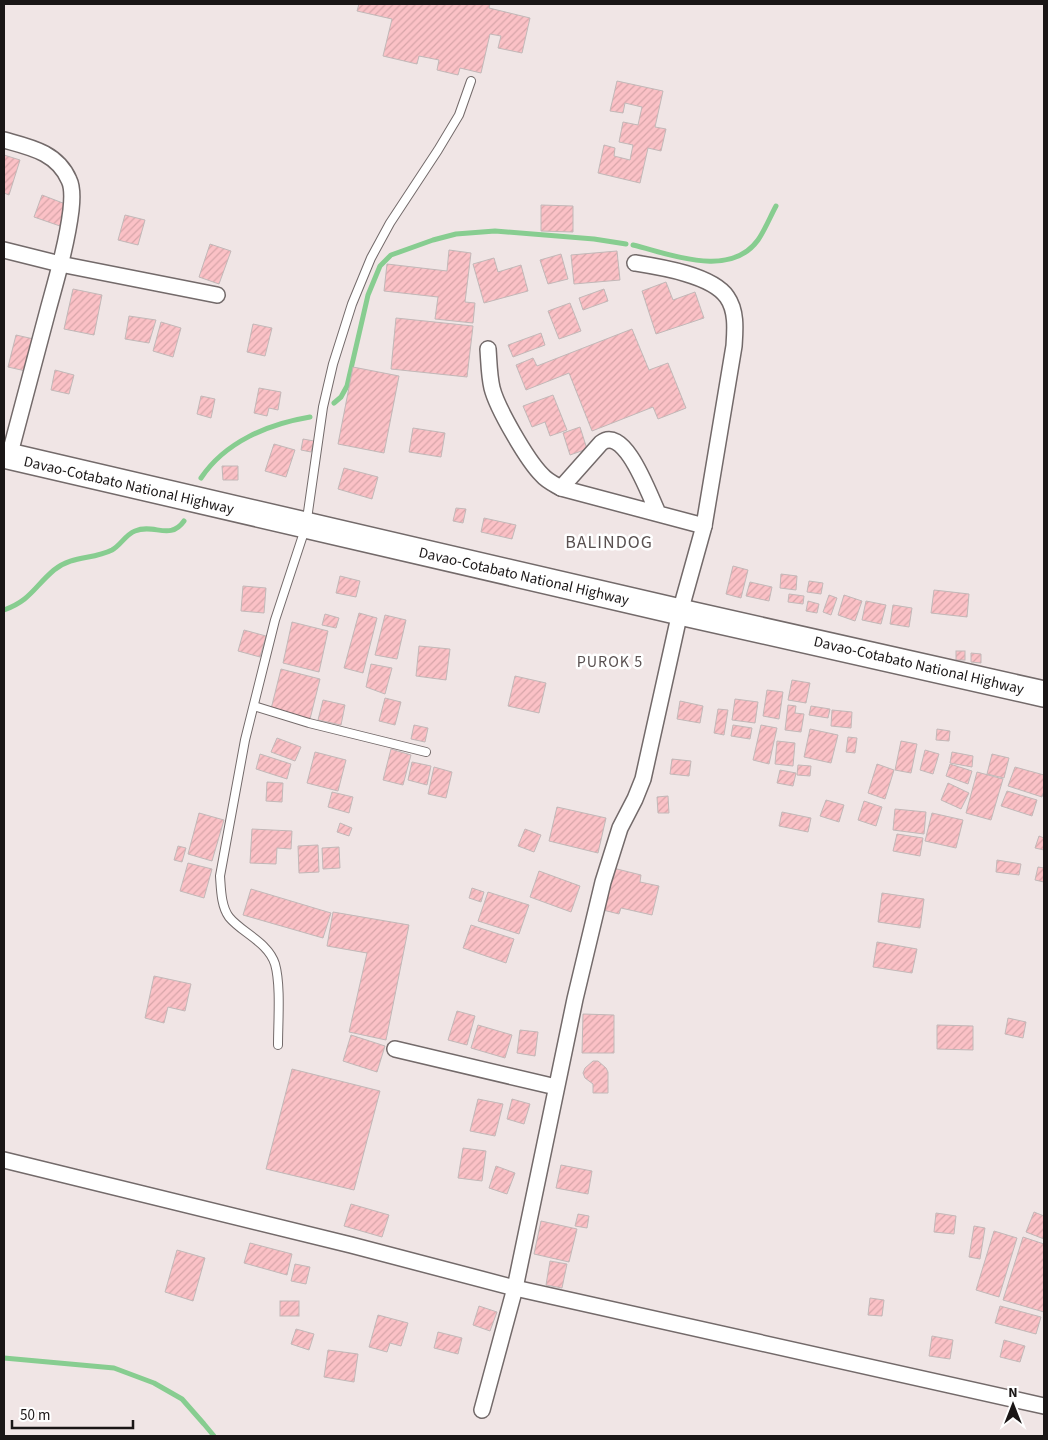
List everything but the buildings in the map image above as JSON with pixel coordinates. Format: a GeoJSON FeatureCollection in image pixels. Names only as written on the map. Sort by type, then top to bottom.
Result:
{"type":"FeatureCollection","features":[{"type":"Feature","properties":{"kind":"highway","name":"Davao-Cotabato National Highway"},"geometry":{"type":"LineString","coordinates":[[7,456],[680,612],[1044,694]]}},
{"type":"Feature","properties":{"kind":"street"},"geometry":{"type":"LineString","coordinates":[[4,140],[38,149],[62,168],[70,181],[71,210],[60,264],[7,456]]}},
{"type":"Feature","properties":{"kind":"street"},"geometry":{"type":"LineString","coordinates":[[4,250],[60,264],[217,295]]}},
{"type":"Feature","properties":{"kind":"street"},"geometry":{"type":"LineString","coordinates":[[482,1410],[515,1288],[574,999],[606,874],[620,828],[635,800],[643,779],[680,612],[704,526],[734,346],[736,330],[733,312],[728,298],[720,290],[684,272],[635,263]]}},
{"type":"Feature","properties":{"kind":"street"},"geometry":{"type":"LineString","coordinates":[[488,349],[490,380],[497,404],[534,465],[545,479],[561,488],[704,526]]}},
{"type":"Feature","properties":{"kind":"street"},"geometry":{"type":"LineString","coordinates":[[561,488],[601,443],[611,439],[620,443],[630,456],[658,514]]}},
{"type":"Feature","properties":{"kind":"street"},"geometry":{"type":"LineString","coordinates":[[395,1048],[556,1086]]}},
{"type":"Feature","properties":{"kind":"street"},"geometry":{"type":"LineString","coordinates":[[4,1160],[351,1245],[515,1288],[1044,1406]]}},
{"type":"Feature","properties":{"kind":"lane"},"geometry":{"type":"LineString","coordinates":[[278,1045],[278,1002],[275,964],[270,954],[229,916],[223,903],[220,876],[240,762],[275,620],[306,526],[323,407],[333,364],[352,304],[370,258],[390,223],[459,115],[472,81]]}},
{"type":"Feature","properties":{"kind":"lane"},"geometry":{"type":"LineString","coordinates":[[254,706],[309,723],[426,752]]}},
{"type":"Feature","properties":{"kind":"waterway"},"geometry":{"type":"LineString","coordinates":[[633,245],[682,258],[716,261],[732,258],[746,252],[758,240],[776,206]]}},
{"type":"Feature","properties":{"kind":"waterway"},"geometry":{"type":"LineString","coordinates":[[334,403],[341,397],[347,386],[368,295],[380,266],[391,255],[456,234],[495,231],[594,239],[626,244]]}},
{"type":"Feature","properties":{"kind":"waterway"},"geometry":{"type":"LineString","coordinates":[[201,478],[222,454],[249,437],[279,424],[310,417]]}},
{"type":"Feature","properties":{"kind":"waterway"},"geometry":{"type":"LineString","coordinates":[[4,610],[20,602],[61,565],[112,550],[135,531],[142,529],[173,530],[184,521]]}},
{"type":"Feature","properties":{"kind":"waterway"},"geometry":{"type":"LineString","coordinates":[[4,1358],[114,1368],[154,1383],[182,1399],[214,1436]]}},
{"type":"Feature","properties":{"kind":"district","name":"BALINDOG"},"geometry":{"type":"Point","coordinates":[609,542]}},
{"type":"Feature","properties":{"kind":"district","name":"PUROK 5"},"geometry":{"type":"Point","coordinates":[610,661]}}]}
